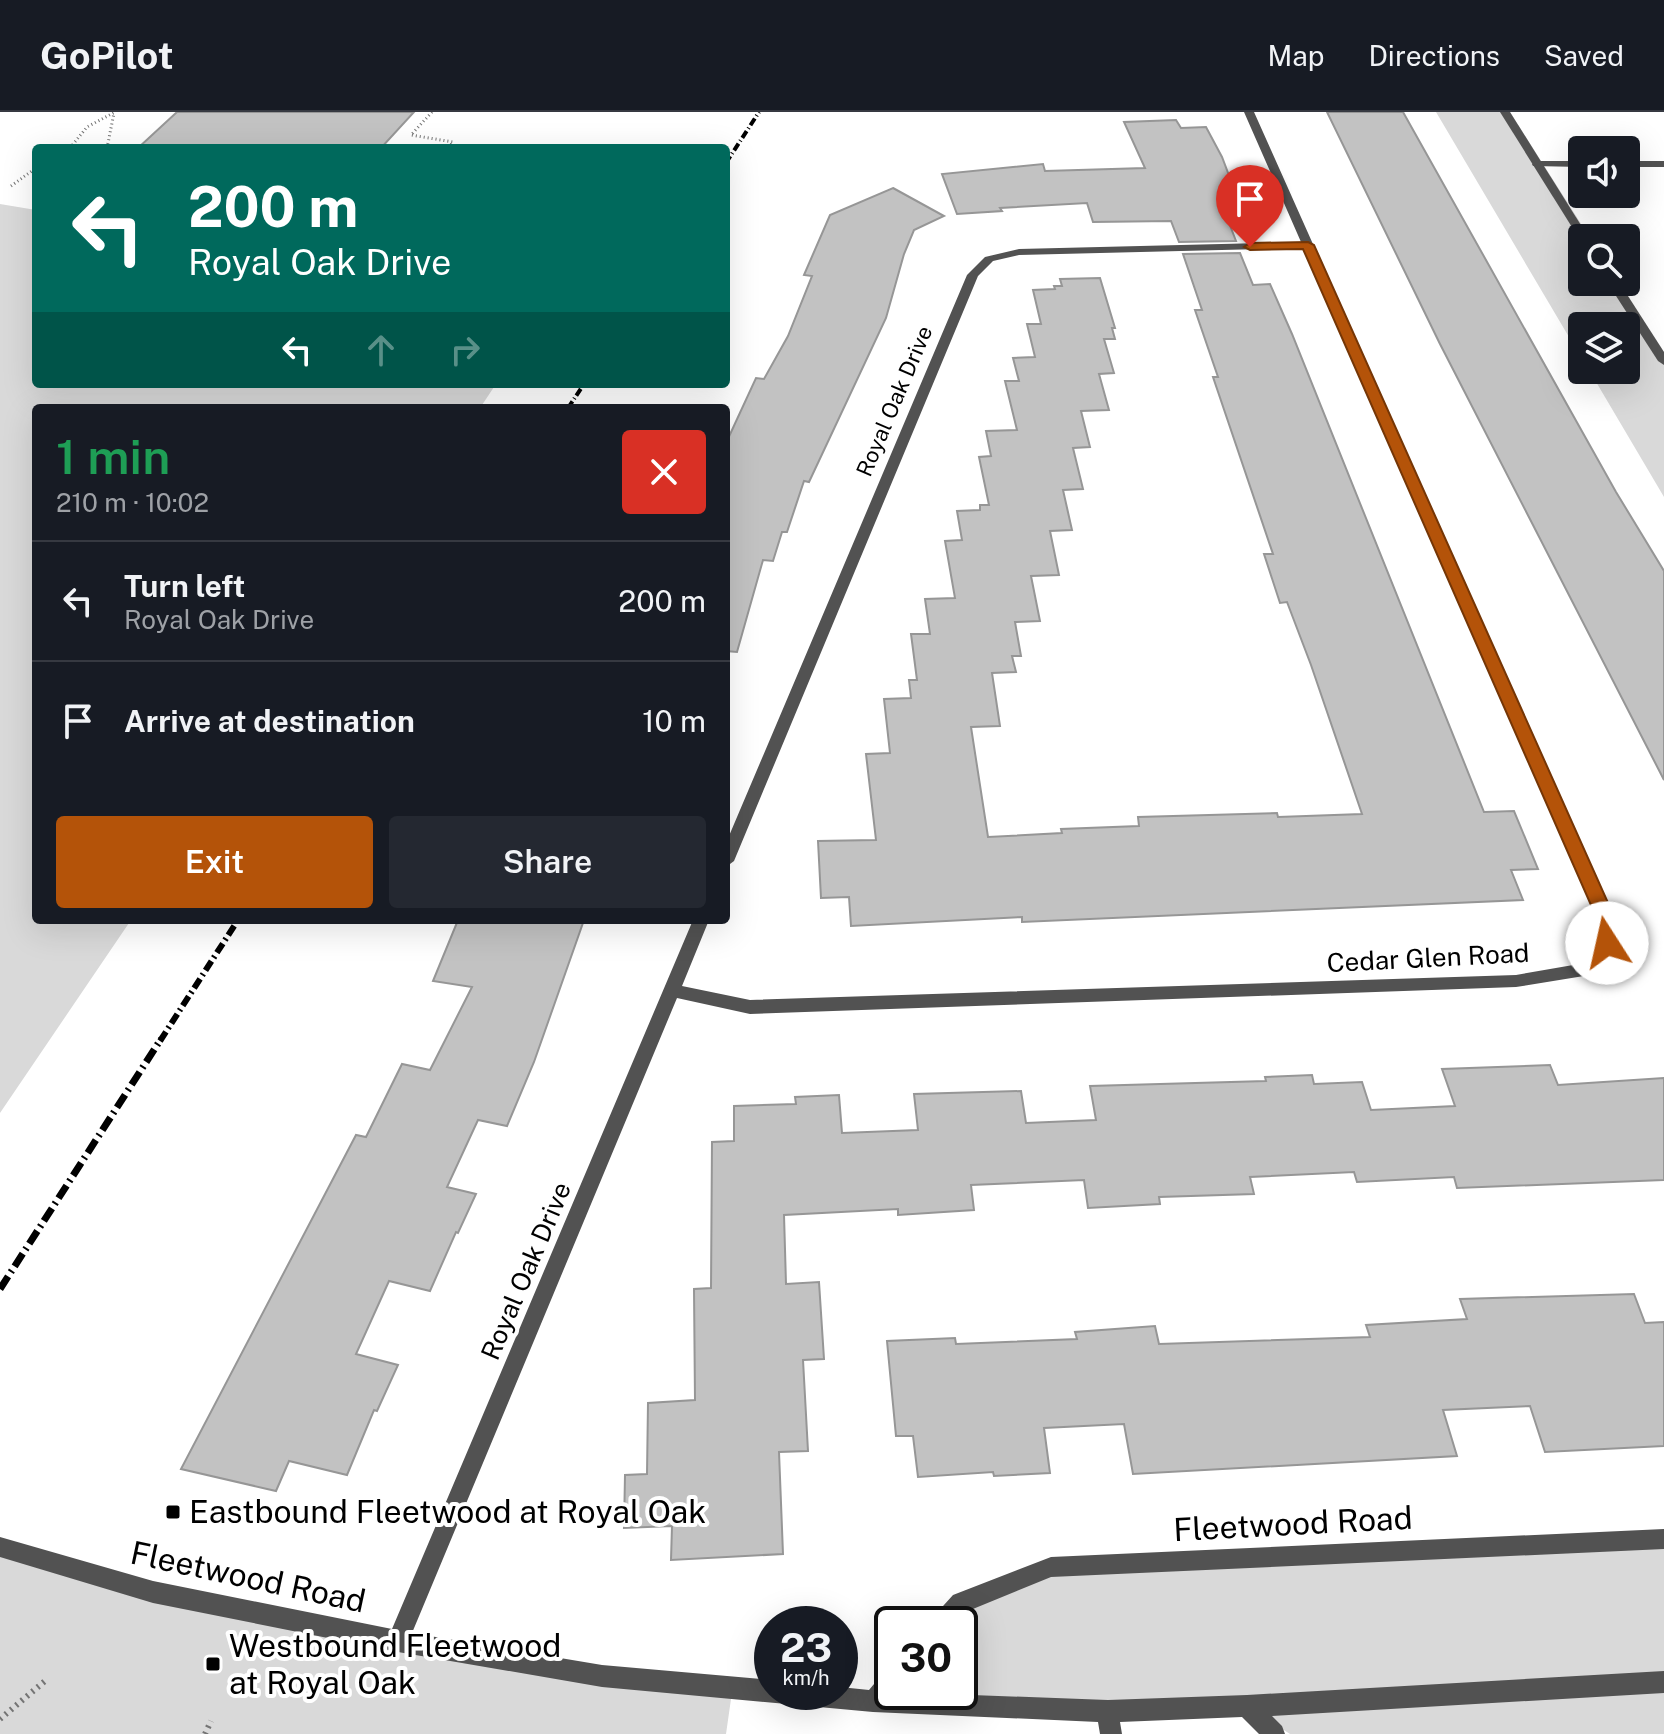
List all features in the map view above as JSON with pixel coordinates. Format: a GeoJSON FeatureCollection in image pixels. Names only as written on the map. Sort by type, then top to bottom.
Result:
{"type":"FeatureCollection","features":[{"type":"Feature","properties":{"kind":"street","name":"Cedar Glen Road"},"geometry":{"type":"LineString","coordinates":[[672,990],[750,1007],[1516,981],[1584,970],[1607,943],[1600,905],[1249,112]]}},
{"type":"Feature","properties":{"kind":"street"},"geometry":{"type":"LineString","coordinates":[[1505,112],[1575,224]]}},
{"type":"Feature","properties":{"kind":"street"},"geometry":{"type":"LineString","coordinates":[[1537,164],[1568,164]]}},
{"type":"Feature","properties":{"kind":"street"},"geometry":{"type":"LineString","coordinates":[[1640,164],[1664,164]]}},
{"type":"Feature","properties":{"kind":"street","name":"Royal Oak Drive"},"geometry":{"type":"LineString","coordinates":[[730,852],[973,275],[989,259],[1019,252],[1308,245]]}},
{"type":"Feature","properties":{"kind":"street"},"geometry":{"type":"LineString","coordinates":[[1622,296],[1664,361]]}},
{"type":"Feature","properties":{"kind":"street","name":"Royal Oak Drive"},"geometry":{"type":"LineString","coordinates":[[398,1641],[699,924]]}},
{"type":"Feature","properties":{"kind":"street","name":"Fleetwood Road"},"geometry":{"type":"LineString","coordinates":[[958,1606],[1051,1567],[1664,1539]]}},
{"type":"Feature","properties":{"kind":"street","name":"Fleetwood Road"},"geometry":{"type":"LineString","coordinates":[[0,1547],[153,1592],[398,1641],[602,1676],[754,1689]]}},
{"type":"Feature","properties":{"kind":"street"},"geometry":{"type":"LineString","coordinates":[[858,1700],[1108,1711],[1664,1682]]}},
{"type":"Feature","properties":{"kind":"street"},"geometry":{"type":"LineString","coordinates":[[1247,1706],[1274,1734]]}},
{"type":"Feature","properties":{"kind":"street"},"geometry":{"type":"LineString","coordinates":[[1108,1711],[1111,1734]]}},
{"type":"Feature","properties":{"kind":"path"},"geometry":{"type":"LineString","coordinates":[[73,144],[87,127],[115,112],[108,144]]}},
{"type":"Feature","properties":{"kind":"path"},"geometry":{"type":"LineString","coordinates":[[432,112],[411,135],[453,142],[451,144]]}},
{"type":"Feature","properties":{"kind":"path"},"geometry":{"type":"LineString","coordinates":[[11,186],[32,171]]}},
{"type":"Feature","properties":{"kind":"path"},"geometry":{"type":"LineString","coordinates":[[0,1719],[45,1681]]}},
{"type":"Feature","properties":{"kind":"path"},"geometry":{"type":"LineString","coordinates":[[205,1734],[211,1721]]}},
{"type":"Feature","properties":{"kind":"shaded area"},"geometry":{"type":"Polygon","coordinates":[[[1436,112],[1510,112],[1568,203],[1568,208],[1581,224],[1568,224],[1568,296],[1627,296],[1637,312],[1568,312],[1568,335],[1436,112]]]}},
{"type":"Feature","properties":{"kind":"shaded area"},"geometry":{"type":"Polygon","coordinates":[[[0,204],[32,209],[32,388],[493,388],[483,404],[32,404],[32,924],[128,924],[0,1113],[0,204]]]}},
{"type":"Feature","properties":{"kind":"shaded area"},"geometry":{"type":"Polygon","coordinates":[[[1640,316],[1664,354],[1664,497],[1597,384],[1640,384],[1640,316]]]}},
{"type":"Feature","properties":{"kind":"shaded area"},"geometry":{"type":"Polygon","coordinates":[[[1664,1539],[1664,1734],[1290,1734],[1247,1706],[978,1702],[976,1606],[1051,1567],[1664,1539]]]}},
{"type":"Feature","properties":{"kind":"shaded area"},"geometry":{"type":"Polygon","coordinates":[[[0,1544],[398,1641],[733,1685],[726,1734],[0,1734],[0,1544]]]}},
{"type":"Feature","properties":{"kind":"building"},"geometry":{"type":"Polygon","coordinates":[[[177,112],[414,112],[385,144],[142,144],[177,112]]]}},
{"type":"Feature","properties":{"kind":"building"},"geometry":{"type":"Polygon","coordinates":[[[1327,112],[1403,112],[1616,492],[1664,571],[1664,780],[1440,344],[1327,112]]]}},
{"type":"Feature","properties":{"kind":"building"},"geometry":{"type":"Polygon","coordinates":[[[1176,120],[1181,128],[1206,127],[1222,157],[1242,210],[1224,210],[1236,241],[1179,242],[1171,221],[1093,222],[1087,203],[957,214],[942,174],[1043,164],[1045,171],[1145,168],[1124,122],[1176,120]]]}},
{"type":"Feature","properties":{"kind":"building"},"geometry":{"type":"Polygon","coordinates":[[[893,188],[944,216],[914,230],[886,318],[809,482],[804,481],[787,532],[782,532],[773,561],[763,560],[737,652],[730,651],[730,434],[756,378],[764,379],[788,336],[812,276],[804,275],[830,215],[893,188]]]}},
{"type":"Feature","properties":{"kind":"building"},"geometry":{"type":"Polygon","coordinates":[[[1240,253],[1253,285],[1270,284],[1292,334],[1484,812],[1514,811],[1538,869],[1511,870],[1523,900],[1022,922],[1022,917],[851,926],[849,897],[821,898],[818,841],[876,840],[866,754],[890,753],[884,699],[911,698],[909,680],[917,680],[911,634],[930,634],[925,599],[955,598],[945,541],[962,540],[957,511],[980,510],[980,505],[989,505],[979,457],[991,456],[986,431],[1017,430],[1005,381],[1019,381],[1013,358],[1035,357],[1027,324],[1041,324],[1033,290],[1055,289],[1054,286],[1062,286],[1060,279],[1100,278],[1115,328],[1112,328],[1115,339],[1104,339],[1114,373],[1099,374],[1109,410],[1081,411],[1090,447],[1073,448],[1083,489],[1063,490],[1072,530],[1050,531],[1059,575],[1031,576],[1040,621],[1015,622],[1021,656],[1012,656],[1016,672],[992,673],[1000,726],[971,727],[988,837],[1062,833],[1061,829],[1139,826],[1138,817],[1362,814],[1311,665],[1287,602],[1280,603],[1264,554],[1273,554],[1213,377],[1218,377],[1195,310],[1202,310],[1183,254],[1240,253]]]}},
{"type":"Feature","properties":{"kind":"building"},"geometry":{"type":"Polygon","coordinates":[[[456,924],[583,924],[534,1062],[507,1126],[478,1120],[447,1187],[476,1194],[430,1291],[389,1281],[356,1354],[398,1365],[377,1411],[374,1410],[347,1475],[289,1461],[276,1491],[181,1469],[356,1135],[366,1137],[402,1064],[430,1070],[472,987],[433,981],[456,924]]]}},
{"type":"Feature","properties":{"kind":"building"},"geometry":{"type":"Polygon","coordinates":[[[1550,1065],[1558,1085],[1664,1078],[1664,1180],[1457,1188],[1454,1177],[1357,1182],[1354,1172],[1250,1177],[1254,1194],[1159,1197],[1160,1204],[1088,1208],[1084,1180],[971,1185],[974,1210],[898,1215],[898,1209],[784,1215],[786,1284],[819,1282],[824,1359],[803,1360],[808,1451],[779,1452],[783,1554],[671,1560],[672,1526],[624,1528],[625,1475],[647,1474],[648,1403],[695,1400],[694,1289],[711,1288],[712,1142],[734,1141],[734,1106],[796,1104],[795,1097],[839,1095],[842,1133],[918,1130],[914,1094],[1021,1091],[1026,1123],[1096,1120],[1090,1086],[1266,1081],[1265,1077],[1312,1075],[1314,1084],[1362,1082],[1371,1110],[1455,1106],[1442,1069],[1550,1065]]]}},
{"type":"Feature","properties":{"kind":"building"},"geometry":{"type":"Polygon","coordinates":[[[1634,1294],[1645,1323],[1664,1322],[1664,1446],[1545,1452],[1530,1406],[1443,1410],[1457,1456],[1133,1474],[1124,1424],[1044,1428],[1050,1473],[994,1476],[993,1472],[918,1477],[913,1436],[896,1436],[887,1341],[955,1338],[956,1344],[1077,1339],[1075,1332],[1155,1326],[1159,1344],[1370,1337],[1366,1325],[1467,1319],[1460,1299],[1634,1294]]]}},
{"type":"Feature","properties":{"kind":"railway"},"geometry":{"type":"LineString","coordinates":[[730,157],[759,112]]}},
{"type":"Feature","properties":{"kind":"railway"},"geometry":{"type":"LineString","coordinates":[[571,404],[581,388]]}},
{"type":"Feature","properties":{"kind":"railway"},"geometry":{"type":"LineString","coordinates":[[160,1041],[235,924]]}},
{"type":"Feature","properties":{"kind":"railway"},"geometry":{"type":"LineString","coordinates":[[0,1289],[161,1039]]}},
{"type":"Feature","properties":{"kind":"place","name":"Eastbound Fleetwood at Royal Oak"},"geometry":{"type":"Point","coordinates":[173,1512]}},
{"type":"Feature","properties":{"kind":"place","name":"Westbound Fleetwood at Royal Oak"},"geometry":{"type":"Point","coordinates":[213,1664]}},
{"type":"Feature","properties":{"kind":"route"},"geometry":{"type":"LineString","coordinates":[[1250,247],[1308,245],[1600,905],[1607,943]]}}]}
